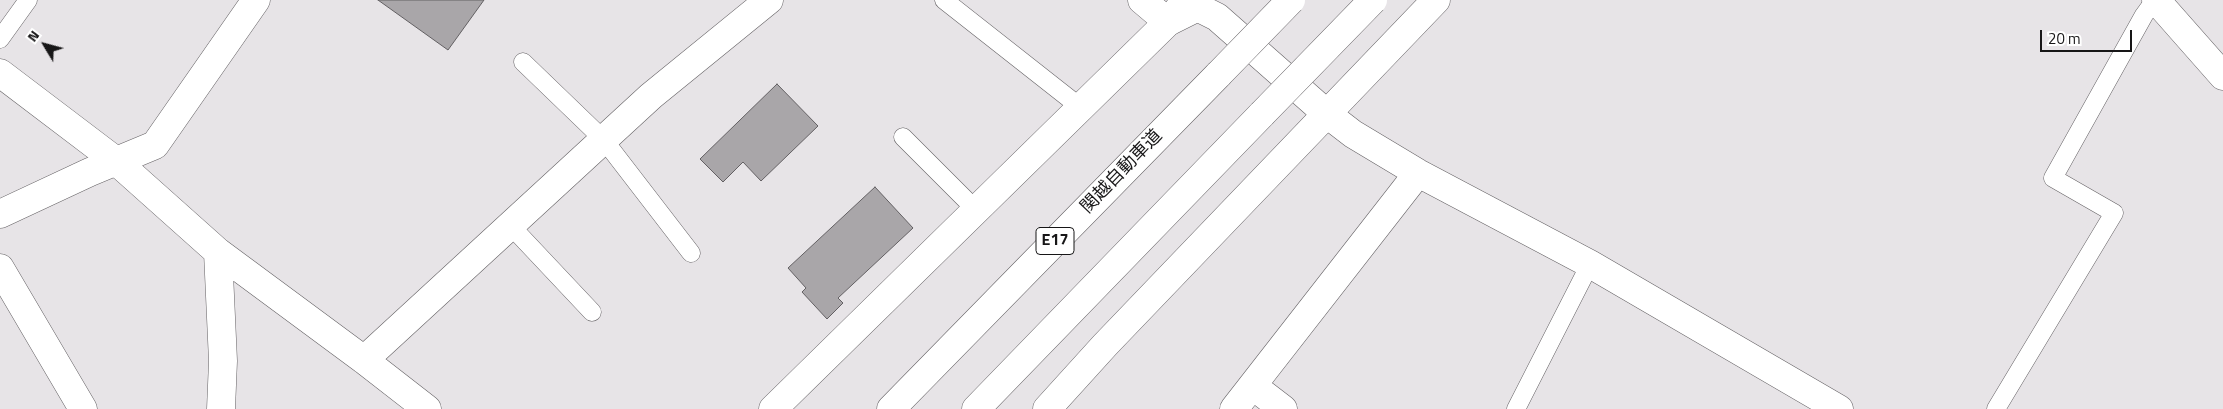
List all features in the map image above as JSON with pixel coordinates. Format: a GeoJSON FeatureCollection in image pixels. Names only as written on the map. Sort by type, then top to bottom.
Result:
{"type":"FeatureCollection","features":[{"type":"Feature","properties":{"kind":"main road"},"geometry":{"type":"LineString","coordinates":[[0,214],[155,145],[256,0]]}},
{"type":"Feature","properties":{"kind":"main road"},"geometry":{"type":"LineString","coordinates":[[364,360],[651,96],[769,0]]}},
{"type":"Feature","properties":{"kind":"main road"},"geometry":{"type":"LineString","coordinates":[[1142,0],[1168,22]]}},
{"type":"Feature","properties":{"kind":"main road","name":"関越自動車道"},"geometry":{"type":"LineString","coordinates":[[891,409],[1291,0]]}},
{"type":"Feature","properties":{"kind":"main road"},"geometry":{"type":"LineString","coordinates":[[976,409],[1373,0]]}},
{"type":"Feature","properties":{"kind":"main road"},"geometry":{"type":"LineString","coordinates":[[1047,409],[1105,345],[1436,0]]}},
{"type":"Feature","properties":{"kind":"main road"},"geometry":{"type":"LineString","coordinates":[[2155,0],[2223,76]]}},
{"type":"Feature","properties":{"kind":"main road"},"geometry":{"type":"LineString","coordinates":[[773,409],[1168,22],[1197,2],[1217,17],[1327,114],[1353,134],[1418,173],[1590,264],[1839,409]]}},
{"type":"Feature","properties":{"kind":"main road"},"geometry":{"type":"LineString","coordinates":[[0,74],[116,161],[218,252],[427,409]]}},
{"type":"Feature","properties":{"kind":"main road"},"geometry":{"type":"LineString","coordinates":[[1234,409],[1418,173]]}},
{"type":"Feature","properties":{"kind":"main road"},"geometry":{"type":"LineString","coordinates":[[218,252],[223,361],[221,409]]}},
{"type":"Feature","properties":{"kind":"main road"},"geometry":{"type":"LineString","coordinates":[[0,268],[83,409]]}},
{"type":"Feature","properties":{"kind":"main road"},"geometry":{"type":"LineString","coordinates":[[1253,386],[1282,409]]}},
{"type":"Feature","properties":{"kind":"lane"},"geometry":{"type":"LineString","coordinates":[[0,39],[28,0]]}},
{"type":"Feature","properties":{"kind":"lane"},"geometry":{"type":"LineString","coordinates":[[944,0],[1080,107]]}},
{"type":"Feature","properties":{"kind":"lane"},"geometry":{"type":"LineString","coordinates":[[1996,409],[2114,213],[2053,178],[2144,15],[2155,0]]}},
{"type":"Feature","properties":{"kind":"lane"},"geometry":{"type":"LineString","coordinates":[[523,62],[604,140],[691,253]]}},
{"type":"Feature","properties":{"kind":"lane"},"geometry":{"type":"LineString","coordinates":[[903,137],[976,210]]}},
{"type":"Feature","properties":{"kind":"lane"},"geometry":{"type":"LineString","coordinates":[[511,226],[592,312]]}},
{"type":"Feature","properties":{"kind":"lane"},"geometry":{"type":"LineString","coordinates":[[1516,409],[1590,264]]}},
{"type":"Feature","properties":{"kind":"building"},"geometry":{"type":"Polygon","coordinates":[[[378,0],[484,0],[448,50],[378,0]]]}},
{"type":"Feature","properties":{"kind":"building"},"geometry":{"type":"Polygon","coordinates":[[[777,84],[818,126],[761,181],[743,162],[723,182],[700,159],[777,84]]]}},
{"type":"Feature","properties":{"kind":"building"},"geometry":{"type":"Polygon","coordinates":[[[875,187],[913,228],[838,298],[843,303],[827,319],[802,292],[806,288],[788,268],[875,187]]]}}]}
